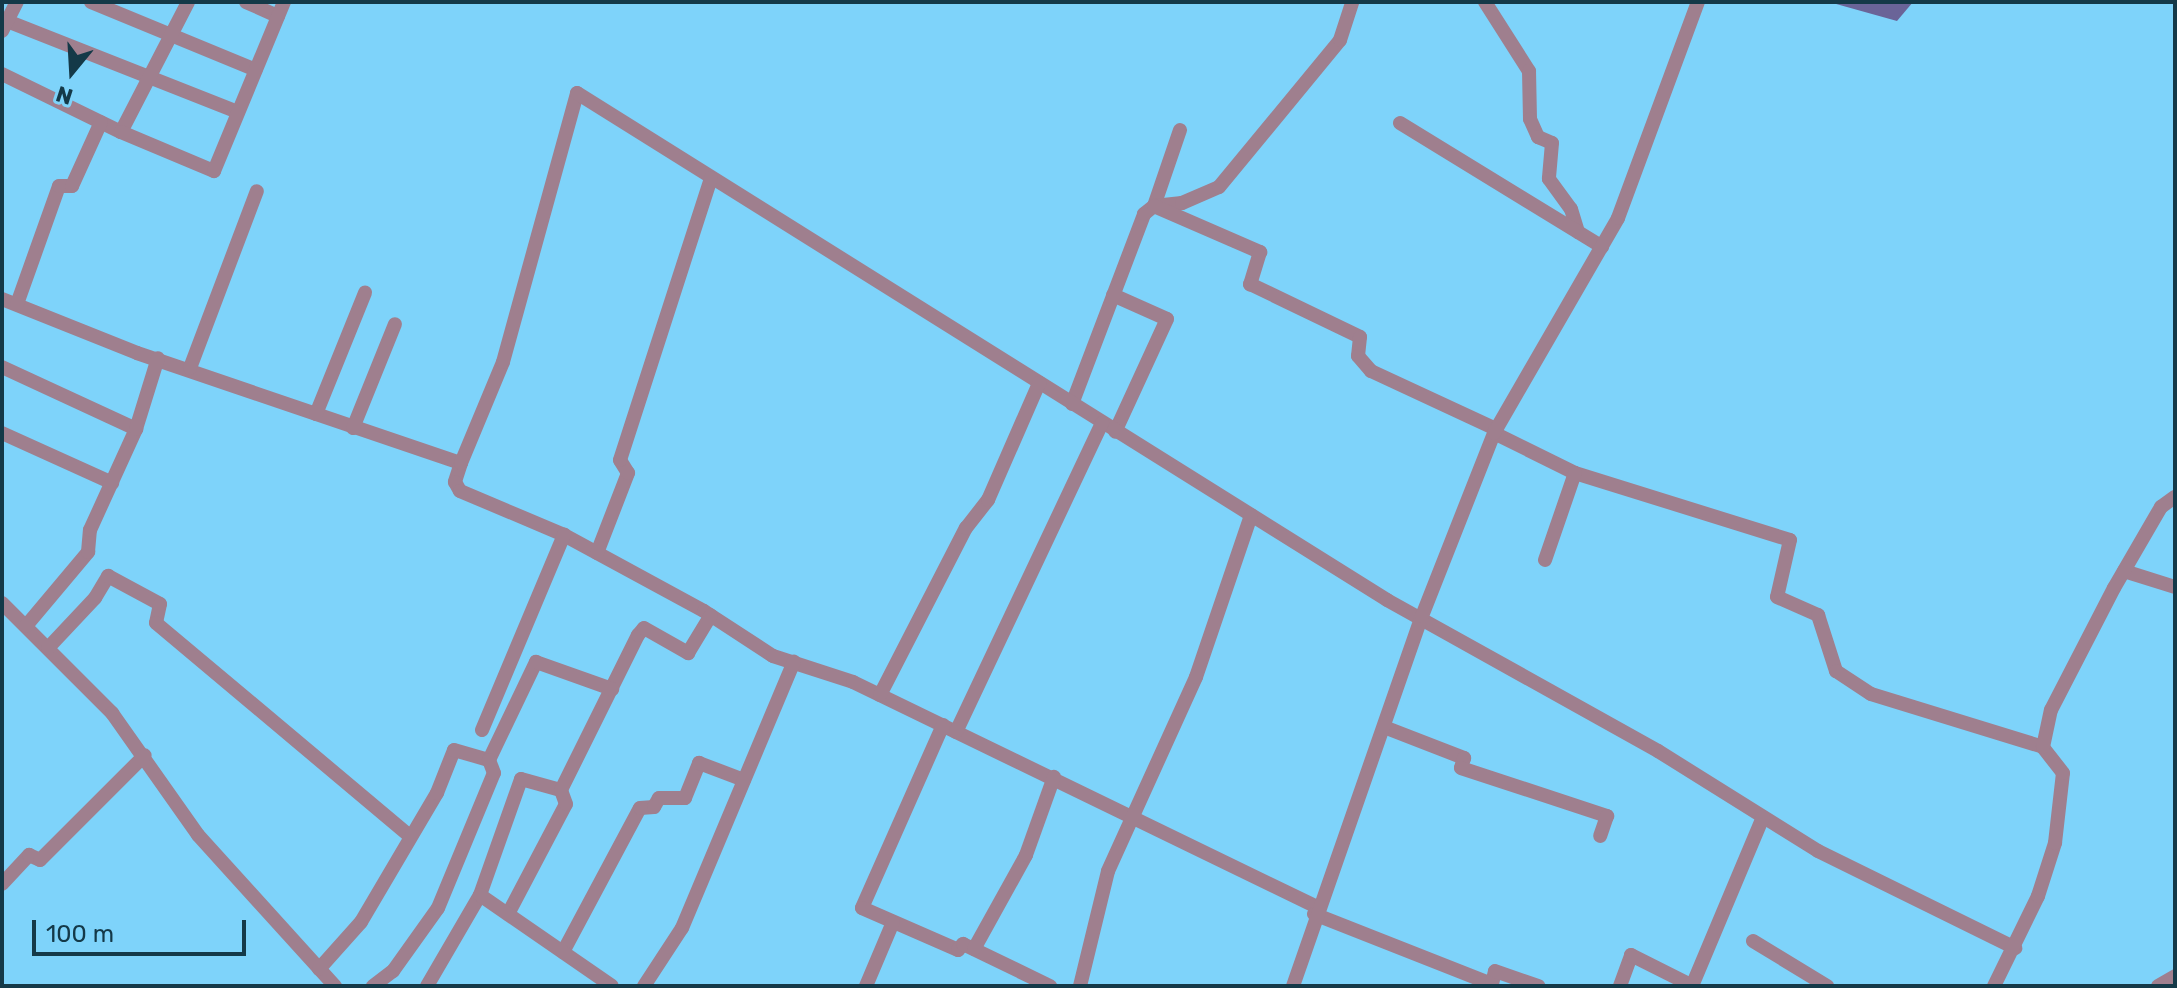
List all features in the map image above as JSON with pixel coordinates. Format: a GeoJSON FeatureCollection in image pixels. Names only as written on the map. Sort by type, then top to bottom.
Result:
{"type":"FeatureCollection","features":[{"type":"Feature","properties":{"kind":"street"},"geometry":{"type":"LineString","coordinates":[[17,2],[4,26],[238,112]]}},
{"type":"Feature","properties":{"kind":"street"},"geometry":{"type":"LineString","coordinates":[[91,2],[256,70]]}},
{"type":"Feature","properties":{"kind":"street"},"geometry":{"type":"LineString","coordinates":[[121,132],[188,2]]}},
{"type":"Feature","properties":{"kind":"street"},"geometry":{"type":"LineString","coordinates":[[2,74],[121,132],[214,171],[281,9],[246,2]]}},
{"type":"Feature","properties":{"kind":"street"},"geometry":{"type":"LineString","coordinates":[[1154,206],[1182,203],[1219,187],[1340,40],[1352,2]]}},
{"type":"Feature","properties":{"kind":"street"},"geometry":{"type":"LineString","coordinates":[[1485,2],[1529,71],[1530,119],[1538,137],[1552,143],[1549,179],[1571,209],[1578,232]]}},
{"type":"Feature","properties":{"kind":"street"},"geometry":{"type":"LineString","coordinates":[[1293,986],[1316,910],[1422,616],[1495,431],[1618,218],[1698,2]]}},
{"type":"Feature","properties":{"kind":"street"},"geometry":{"type":"LineString","coordinates":[[1538,986],[1495,971],[1492,984],[1316,910],[1054,777],[880,695],[773,656],[711,615],[564,535],[460,491],[455,482],[503,362],[577,93],[1387,600],[1422,616],[1818,851],[2015,948]]}},
{"type":"Feature","properties":{"kind":"street"},"geometry":{"type":"LineString","coordinates":[[17,304],[59,186],[72,186],[101,122]]}},
{"type":"Feature","properties":{"kind":"street"},"geometry":{"type":"LineString","coordinates":[[1400,123],[1602,247]]}},
{"type":"Feature","properties":{"kind":"street"},"geometry":{"type":"LineString","coordinates":[[1072,404],[1144,214],[1154,206],[1180,130]]}},
{"type":"Feature","properties":{"kind":"street"},"geometry":{"type":"LineString","coordinates":[[597,553],[628,473],[620,460],[711,178]]}},
{"type":"Feature","properties":{"kind":"street"},"geometry":{"type":"LineString","coordinates":[[190,368],[257,191]]}},
{"type":"Feature","properties":{"kind":"street"},"geometry":{"type":"LineString","coordinates":[[1154,206],[1260,252],[1250,284],[1360,337],[1358,356],[1371,371],[1575,473],[1790,540],[1777,597],[1818,615],[1836,671],[1871,694],[2043,747],[2063,773],[2055,843],[2015,948],[1994,986]]}},
{"type":"Feature","properties":{"kind":"street"},"geometry":{"type":"LineString","coordinates":[[316,414],[365,293]]}},
{"type":"Feature","properties":{"kind":"street"},"geometry":{"type":"LineString","coordinates":[[1113,295],[1167,319],[1115,432]]}},
{"type":"Feature","properties":{"kind":"street"},"geometry":{"type":"LineString","coordinates":[[2,299],[353,428],[461,463]]}},
{"type":"Feature","properties":{"kind":"street"},"geometry":{"type":"LineString","coordinates":[[353,428],[395,324]]}},
{"type":"Feature","properties":{"kind":"street"},"geometry":{"type":"LineString","coordinates":[[26,626],[88,552],[90,530],[136,429],[158,358]]}},
{"type":"Feature","properties":{"kind":"street"},"geometry":{"type":"LineString","coordinates":[[2,367],[136,429]]}},
{"type":"Feature","properties":{"kind":"street"},"geometry":{"type":"LineString","coordinates":[[880,695],[966,528],[988,500],[1039,383]]}},
{"type":"Feature","properties":{"kind":"street"},"geometry":{"type":"LineString","coordinates":[[1050,986],[963,944],[958,950],[862,908],[1102,423]]}},
{"type":"Feature","properties":{"kind":"street"},"geometry":{"type":"LineString","coordinates":[[2,433],[112,483]]}},
{"type":"Feature","properties":{"kind":"street"},"geometry":{"type":"LineString","coordinates":[[1545,560],[1575,473]]}},
{"type":"Feature","properties":{"kind":"street"},"geometry":{"type":"LineString","coordinates":[[2043,747],[2063,685],[2161,507],[2175,497]]}},
{"type":"Feature","properties":{"kind":"street"},"geometry":{"type":"LineString","coordinates":[[1080,986],[1108,871],[1196,677],[1251,515]]}},
{"type":"Feature","properties":{"kind":"street"},"geometry":{"type":"LineString","coordinates":[[482,730],[564,535]]}},
{"type":"Feature","properties":{"kind":"street"},"geometry":{"type":"LineString","coordinates":[[2124,571],[2175,587]]}},
{"type":"Feature","properties":{"kind":"street"},"geometry":{"type":"LineString","coordinates":[[48,648],[95,598],[108,576],[160,604],[156,623],[410,836]]}},
{"type":"Feature","properties":{"kind":"street"},"geometry":{"type":"LineString","coordinates":[[2,603],[112,713],[145,755],[198,835],[335,986]]}},
{"type":"Feature","properties":{"kind":"street"},"geometry":{"type":"LineString","coordinates":[[508,914],[566,804],[561,790],[644,628],[688,653],[711,615]]}},
{"type":"Feature","properties":{"kind":"street"},"geometry":{"type":"LineString","coordinates":[[373,986],[393,971],[438,908],[494,773],[489,760],[536,662],[612,689]]}},
{"type":"Feature","properties":{"kind":"street"},"geometry":{"type":"LineString","coordinates":[[644,986],[682,928],[794,662]]}},
{"type":"Feature","properties":{"kind":"street"},"geometry":{"type":"LineString","coordinates":[[1384,727],[1464,758],[1461,768],[1607,816],[1600,836]]}},
{"type":"Feature","properties":{"kind":"street"},"geometry":{"type":"LineString","coordinates":[[319,969],[361,922],[437,793],[454,750],[489,760]]}},
{"type":"Feature","properties":{"kind":"street"},"geometry":{"type":"LineString","coordinates":[[2,884],[29,855],[40,860],[145,755]]}},
{"type":"Feature","properties":{"kind":"street"},"geometry":{"type":"LineString","coordinates":[[563,952],[640,808],[654,807],[659,798],[685,798],[699,763],[744,780]]}},
{"type":"Feature","properties":{"kind":"street"},"geometry":{"type":"LineString","coordinates":[[974,949],[1026,855],[1054,777]]}},
{"type":"Feature","properties":{"kind":"street"},"geometry":{"type":"LineString","coordinates":[[427,986],[480,895],[521,779],[561,790]]}},
{"type":"Feature","properties":{"kind":"street"},"geometry":{"type":"LineString","coordinates":[[1620,986],[1631,955],[1693,986],[1763,817]]}},
{"type":"Feature","properties":{"kind":"street"},"geometry":{"type":"LineString","coordinates":[[480,895],[612,986]]}},
{"type":"Feature","properties":{"kind":"street"},"geometry":{"type":"LineString","coordinates":[[866,986],[893,922]]}},
{"type":"Feature","properties":{"kind":"street"},"geometry":{"type":"LineString","coordinates":[[1753,941],[1827,986]]}},
{"type":"Feature","properties":{"kind":"street"},"geometry":{"type":"LineString","coordinates":[[2158,986],[2175,976]]}},
{"type":"Feature","properties":{"kind":"shaded area"},"geometry":{"type":"Polygon","coordinates":[[[1829,2],[1913,2],[1897,21],[1829,2]]]}}]}
